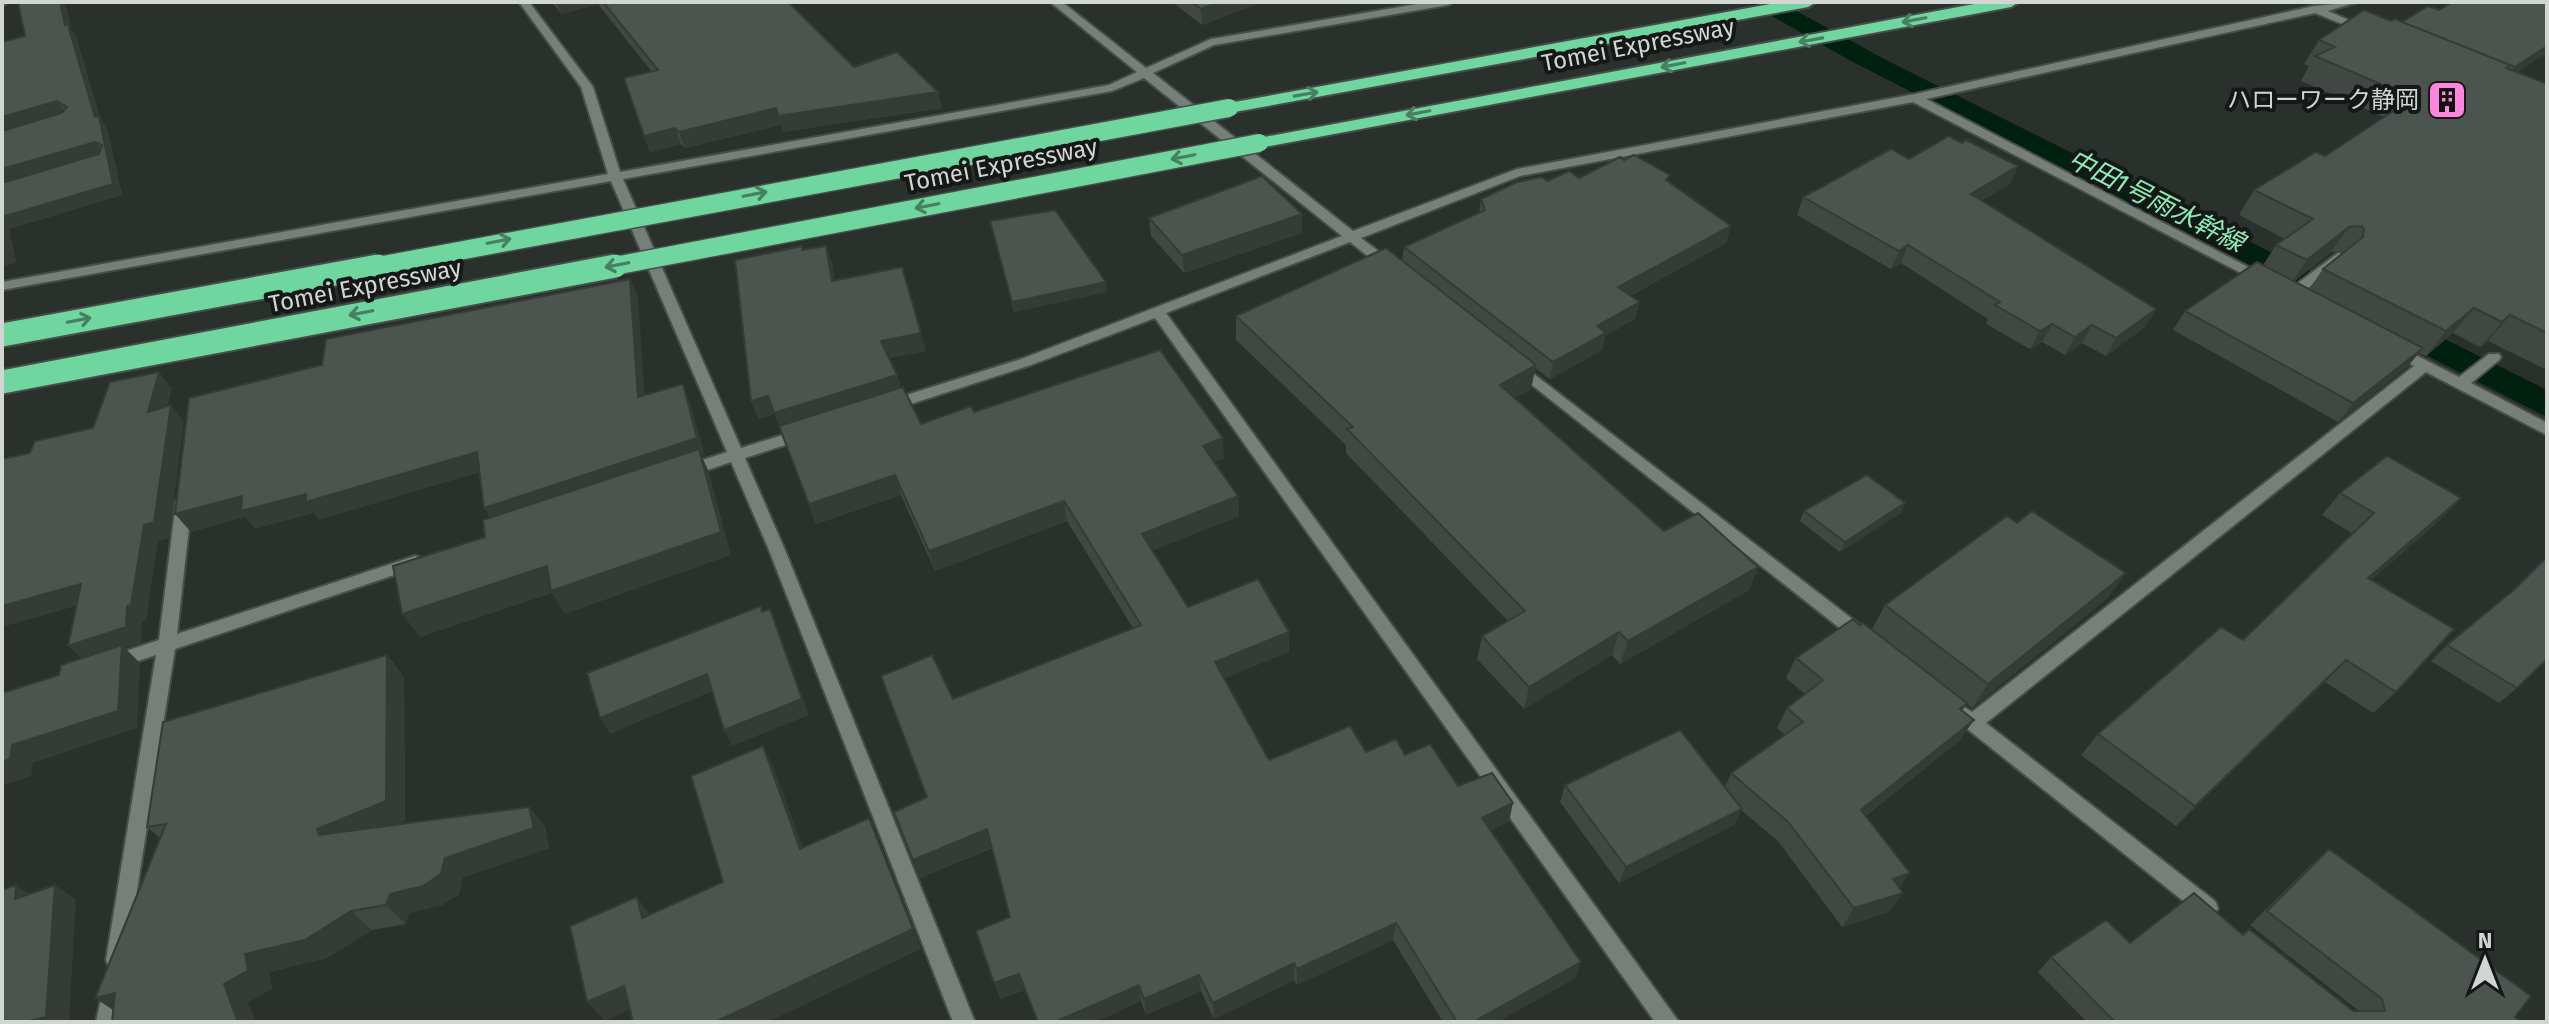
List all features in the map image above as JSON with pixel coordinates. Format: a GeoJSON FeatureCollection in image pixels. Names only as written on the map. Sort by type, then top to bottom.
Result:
{"type":"FeatureCollection","features":[{"type":"Feature","properties":{"kind":"highway","name":"Tomei Expressway"},"geometry":{"type":"LineString","coordinates":[[2,335],[1808,2]]}},
{"type":"Feature","properties":{"kind":"highway","name":"Tomei Expressway"},"geometry":{"type":"LineString","coordinates":[[2,382],[2011,2]]}},
{"type":"Feature","properties":{"kind":"highway"},"geometry":{"type":"LineString","coordinates":[[2,390],[132,356]]}},
{"type":"Feature","properties":{"kind":"street"},"geometry":{"type":"LineString","coordinates":[[524,2],[587,87],[615,176],[777,550],[964,1022]]}},
{"type":"Feature","properties":{"kind":"street"},"geometry":{"type":"LineString","coordinates":[[1055,2],[1401,276]]}},
{"type":"Feature","properties":{"kind":"street"},"geometry":{"type":"LineString","coordinates":[[2,286],[1112,88],[1211,42],[1448,2]]}},
{"type":"Feature","properties":{"kind":"street"},"geometry":{"type":"LineString","coordinates":[[2297,2],[2373,33]]}},
{"type":"Feature","properties":{"kind":"street"},"geometry":{"type":"LineString","coordinates":[[880,409],[1026,362],[1517,173],[1915,98],[2352,2]]}},
{"type":"Feature","properties":{"kind":"street"},"geometry":{"type":"LineString","coordinates":[[1915,98],[2299,294],[2338,257]]}},
{"type":"Feature","properties":{"kind":"street"},"geometry":{"type":"LineString","coordinates":[[1158,312],[1668,1022]]}},
{"type":"Feature","properties":{"kind":"street"},"geometry":{"type":"LineString","coordinates":[[2385,344],[2547,430]]}},
{"type":"Feature","properties":{"kind":"street"},"geometry":{"type":"LineString","coordinates":[[1500,353],[1873,645]]}},
{"type":"Feature","properties":{"kind":"street"},"geometry":{"type":"LineString","coordinates":[[2460,384],[2494,357]]}},
{"type":"Feature","properties":{"kind":"street"},"geometry":{"type":"LineString","coordinates":[[1972,723],[2425,365]]}},
{"type":"Feature","properties":{"kind":"street"},"geometry":{"type":"LineString","coordinates":[[675,475],[821,427]]}},
{"type":"Feature","properties":{"kind":"street"},"geometry":{"type":"LineString","coordinates":[[107,1022],[127,877],[167,644],[187,476]]}},
{"type":"Feature","properties":{"kind":"street"},"geometry":{"type":"LineString","coordinates":[[92,669],[424,559]]}},
{"type":"Feature","properties":{"kind":"street"},"geometry":{"type":"LineString","coordinates":[[1947,703],[2218,916]]}},
{"type":"Feature","properties":{"kind":"water","name":"中田1号雨水幹線"},"geometry":{"type":"Polygon","coordinates":[[[1747,2],[1780,2],[1886,60],[2547,390],[2547,417],[1851,61],[1747,2]]]}},
{"type":"Feature","properties":{"kind":"building"},"geometry":{"type":"Polygon","coordinates":[[[18,2],[60,2],[95,117],[99,116],[113,184],[2,217],[2,183],[99,154],[102,145],[95,142],[2,169],[2,131],[62,113],[67,107],[57,101],[2,117],[2,42],[25,36],[18,2]]]}},
{"type":"Feature","properties":{"kind":"building"},"geometry":{"type":"Polygon","coordinates":[[[603,2],[788,2],[854,67],[897,52],[938,92],[778,116],[776,108],[679,132],[675,128],[644,136],[624,78],[658,70],[603,2]]]}},
{"type":"Feature","properties":{"kind":"building"},"geometry":{"type":"Polygon","coordinates":[[[1192,2],[1219,2],[1201,9],[1192,2]]]}},
{"type":"Feature","properties":{"kind":"building"},"geometry":{"type":"Polygon","coordinates":[[[2453,2],[2547,2],[2547,46],[2515,67],[2402,22],[2428,6],[2439,10],[2453,2]]]}},
{"type":"Feature","properties":{"kind":"building"},"geometry":{"type":"Polygon","coordinates":[[[2364,10],[2391,21],[2395,19],[2510,65],[2506,68],[2547,84],[2547,333],[2510,315],[2502,322],[2474,308],[2446,331],[2323,269],[2363,237],[2364,229],[2361,226],[2349,227],[2307,260],[2276,245],[2313,219],[2254,190],[2316,152],[2325,156],[2413,98],[2315,56],[2335,47],[2319,40],[2364,10]]]}},
{"type":"Feature","properties":{"kind":"building"},"geometry":{"type":"Polygon","coordinates":[[[1949,136],[1962,143],[1966,140],[2018,166],[1971,194],[2156,309],[2116,338],[2092,325],[2075,337],[2052,324],[2040,331],[1995,305],[2000,302],[1908,245],[1899,251],[1803,197],[1891,149],[1909,159],[1949,136]]]}},
{"type":"Feature","properties":{"kind":"building"},"geometry":{"type":"Polygon","coordinates":[[[1634,155],[1670,175],[1666,180],[1731,226],[1618,287],[1640,302],[1597,326],[1606,333],[1553,362],[1404,247],[1485,210],[1481,199],[1517,182],[1541,177],[1548,181],[1569,171],[1579,178],[1620,157],[1624,160],[1634,155]]]}},
{"type":"Feature","properties":{"kind":"building"},"geometry":{"type":"Polygon","coordinates":[[[1262,176],[1302,214],[1182,255],[1149,218],[1262,176]]]}},
{"type":"Feature","properties":{"kind":"building"},"geometry":{"type":"Polygon","coordinates":[[[1055,210],[1106,282],[1012,302],[990,221],[1055,210]]]}},
{"type":"Feature","properties":{"kind":"building"},"geometry":{"type":"Polygon","coordinates":[[[2,231],[6,250],[2,252],[2,231]]]}},
{"type":"Feature","properties":{"kind":"building"},"geometry":{"type":"Polygon","coordinates":[[[802,246],[802,250],[826,246],[832,281],[902,267],[921,333],[881,341],[897,375],[774,413],[768,396],[751,401],[735,260],[802,246]]]}},
{"type":"Feature","properties":{"kind":"building"},"geometry":{"type":"Polygon","coordinates":[[[1386,248],[1536,365],[1500,385],[1664,531],[1698,513],[1758,567],[1628,641],[1619,632],[1529,687],[1482,636],[1525,611],[1347,429],[1353,427],[1236,316],[1386,248]]]}},
{"type":"Feature","properties":{"kind":"building"},"geometry":{"type":"Polygon","coordinates":[[[2257,262],[2423,348],[2353,403],[2185,311],[2257,262]]]}},
{"type":"Feature","properties":{"kind":"building"},"geometry":{"type":"Polygon","coordinates":[[[630,279],[638,397],[683,384],[697,438],[484,508],[477,452],[306,502],[306,494],[241,511],[242,496],[175,514],[189,398],[322,365],[326,339],[630,279]]]}},
{"type":"Feature","properties":{"kind":"building"},"geometry":{"type":"Polygon","coordinates":[[[1160,350],[1223,438],[1203,446],[1238,496],[1142,534],[1188,607],[1258,579],[1289,632],[1215,662],[1269,760],[1350,726],[1366,752],[1396,739],[1405,755],[1430,744],[1458,786],[1492,773],[1513,803],[1482,818],[1581,962],[1473,1022],[1457,1022],[1396,923],[1297,969],[1294,963],[1213,1003],[1199,975],[1144,999],[1139,985],[1055,1022],[1038,1022],[1019,974],[994,983],[976,931],[1010,917],[987,829],[913,860],[894,812],[927,797],[881,676],[932,655],[953,699],[1141,625],[1064,501],[929,551],[895,475],[809,504],[779,426],[903,387],[921,424],[971,406],[974,412],[1160,350]]]}},
{"type":"Feature","properties":{"kind":"building"},"geometry":{"type":"Polygon","coordinates":[[[159,372],[148,412],[171,405],[154,522],[144,525],[131,605],[127,606],[126,627],[68,646],[81,584],[2,606],[2,459],[30,453],[35,441],[93,428],[110,382],[159,372]]]}},
{"type":"Feature","properties":{"kind":"building"},"geometry":{"type":"Polygon","coordinates":[[[699,449],[721,532],[551,591],[547,566],[402,614],[393,566],[485,537],[483,520],[699,449]]]}},
{"type":"Feature","properties":{"kind":"building"},"geometry":{"type":"Polygon","coordinates":[[[2387,456],[2461,498],[2368,578],[2454,629],[2396,692],[2346,660],[2195,806],[2098,734],[2221,627],[2243,640],[2374,513],[2340,493],[2387,456]]]}},
{"type":"Feature","properties":{"kind":"building"},"geometry":{"type":"Polygon","coordinates":[[[1867,475],[1905,503],[1845,542],[1804,511],[1867,475]]]}},
{"type":"Feature","properties":{"kind":"building"},"geometry":{"type":"Polygon","coordinates":[[[2032,511],[2126,573],[1988,684],[1885,605],[2007,516],[2017,523],[2032,511]]]}},
{"type":"Feature","properties":{"kind":"building"},"geometry":{"type":"Polygon","coordinates":[[[2547,557],[2547,659],[2517,688],[2447,645],[2516,588],[2547,557]]]}},
{"type":"Feature","properties":{"kind":"building"},"geometry":{"type":"Polygon","coordinates":[[[761,606],[762,612],[770,609],[802,699],[724,730],[707,674],[600,718],[587,673],[761,606]]]}},
{"type":"Feature","properties":{"kind":"building"},"geometry":{"type":"Polygon","coordinates":[[[1853,619],[1860,625],[1863,623],[1967,703],[1960,709],[1974,720],[1861,810],[1910,873],[1893,879],[1903,893],[1854,908],[1788,822],[1731,773],[1803,722],[1787,708],[1823,680],[1796,658],[1853,619]]]}},
{"type":"Feature","properties":{"kind":"building"},"geometry":{"type":"Polygon","coordinates":[[[122,645],[118,711],[12,745],[10,759],[2,762],[2,693],[59,675],[61,665],[122,645]]]}},
{"type":"Feature","properties":{"kind":"building"},"geometry":{"type":"Polygon","coordinates":[[[387,655],[386,801],[317,829],[319,835],[529,807],[534,828],[445,858],[441,874],[423,886],[390,894],[386,905],[351,911],[305,940],[245,954],[248,971],[224,984],[238,1022],[112,1022],[115,993],[95,998],[166,824],[147,827],[163,722],[387,655]]]}},
{"type":"Feature","properties":{"kind":"building"},"geometry":{"type":"Polygon","coordinates":[[[1680,730],[1742,809],[1626,867],[1565,785],[1680,730]]]}},
{"type":"Feature","properties":{"kind":"building"},"geometry":{"type":"Polygon","coordinates":[[[763,746],[800,849],[869,818],[913,929],[715,1022],[633,1022],[624,986],[587,1002],[570,926],[637,897],[642,918],[723,882],[691,776],[763,746]]]}},
{"type":"Feature","properties":{"kind":"building"},"geometry":{"type":"Polygon","coordinates":[[[2329,849],[2531,996],[2515,1017],[2522,1022],[2115,1022],[2051,957],[2106,920],[2130,943],[2194,893],[2243,935],[2249,929],[2353,1011],[2385,1011],[2382,999],[2267,911],[2329,849]]]}},
{"type":"Feature","properties":{"kind":"building"},"geometry":{"type":"Polygon","coordinates":[[[16,885],[15,899],[55,885],[46,1017],[25,1022],[2,1022],[2,890],[16,885]]]}},
{"type":"Feature","properties":{"kind":"place","name":"ハローワーク静岡"},"geometry":{"type":"Point","coordinates":[2447,100]}}]}
